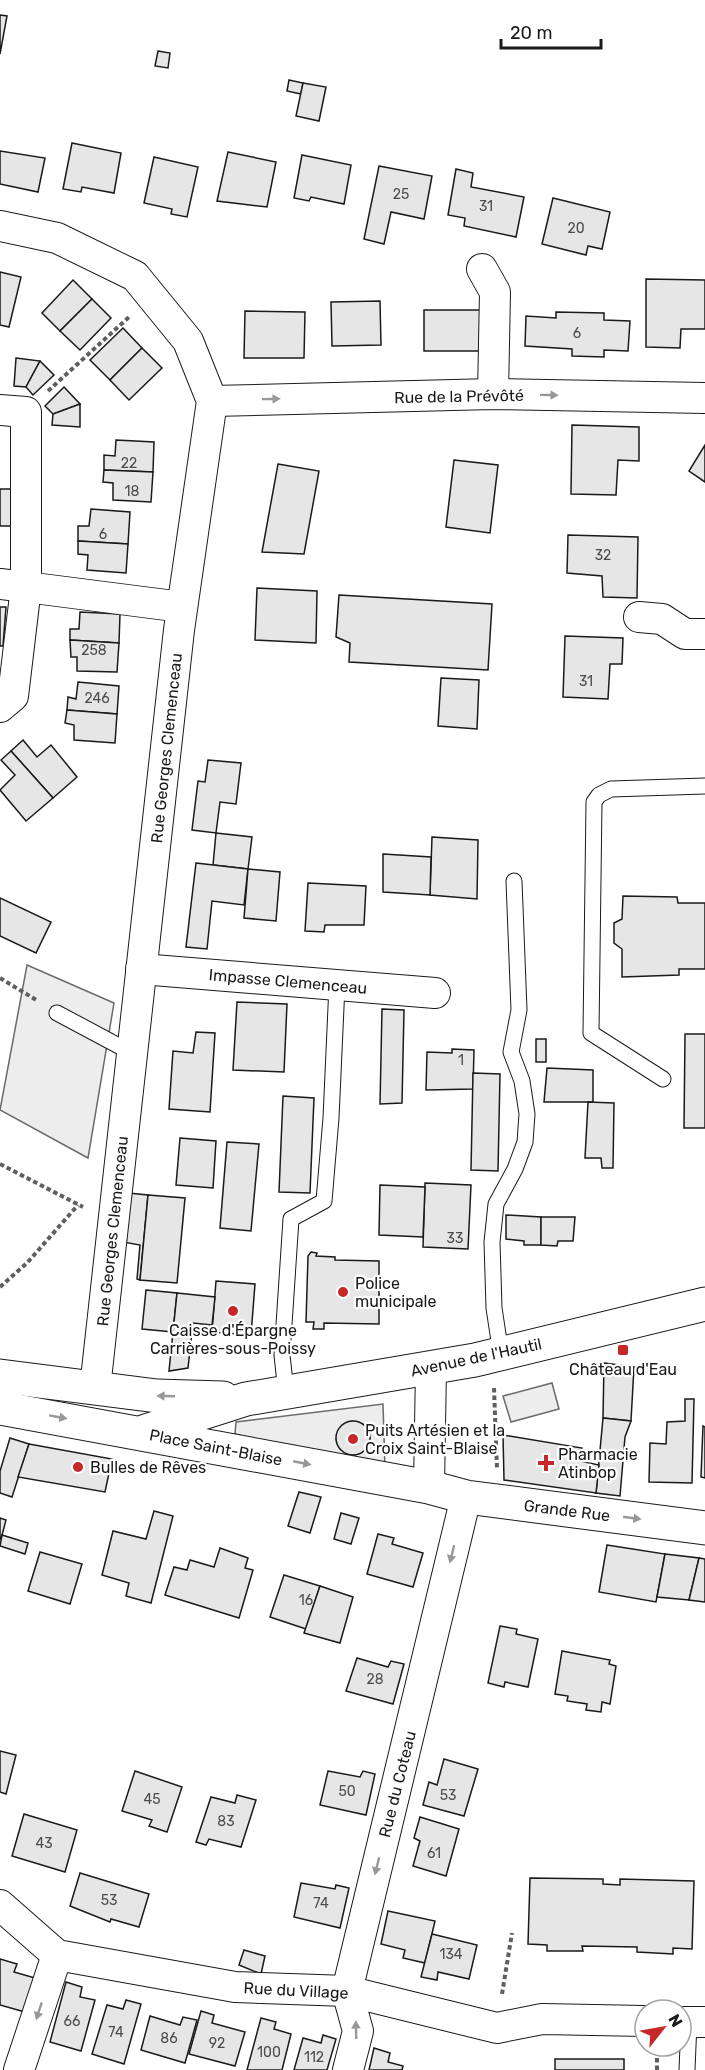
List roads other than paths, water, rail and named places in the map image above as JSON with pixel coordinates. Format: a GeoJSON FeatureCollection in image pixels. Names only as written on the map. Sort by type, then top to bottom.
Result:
{"type":"FeatureCollection","features":[{"type":"Feature","properties":{"kind":"street"},"geometry":{"type":"LineString","coordinates":[[0,226],[57,238],[135,276],[188,341],[212,401]]}},
{"type":"Feature","properties":{"kind":"street"},"geometry":{"type":"LineString","coordinates":[[482,269],[495,292],[493,394]]}},
{"type":"Feature","properties":{"kind":"street","name":"Rue de la Prévôté"},"geometry":{"type":"LineString","coordinates":[[212,401],[493,394],[705,398]]}},
{"type":"Feature","properties":{"kind":"street","name":"Rue Georges Clemenceau"},"geometry":{"type":"LineString","coordinates":[[93,1406],[182,607],[212,401]]}},
{"type":"Feature","properties":{"kind":"street"},"geometry":{"type":"LineString","coordinates":[[0,707],[13,696],[13,411]]}},
{"type":"Feature","properties":{"kind":"street"},"geometry":{"type":"LineString","coordinates":[[13,585],[182,607]]}},
{"type":"Feature","properties":{"kind":"street"},"geometry":{"type":"LineString","coordinates":[[639,617],[662,619],[685,633],[705,634]]}},
{"type":"Feature","properties":{"kind":"street","name":"Impasse Clemenceau"},"geometry":{"type":"LineString","coordinates":[[141,969],[435,993]]}},
{"type":"Feature","properties":{"kind":"street","name":"Avenue de l'Hautil"},"geometry":{"type":"LineString","coordinates":[[246,1399],[488,1357],[705,1304]]}},
{"type":"Feature","properties":{"kind":"street"},"geometry":{"type":"LineString","coordinates":[[429,1487],[431,1368]]}},
{"type":"Feature","properties":{"kind":"street"},"geometry":{"type":"LineString","coordinates":[[0,1376],[93,1406],[141,1432]]}},
{"type":"Feature","properties":{"kind":"street"},"geometry":{"type":"LineString","coordinates":[[0,1408],[93,1406],[157,1395],[246,1399]]}},
{"type":"Feature","properties":{"kind":"street","name":"Place Saint-Blaise"},"geometry":{"type":"LineString","coordinates":[[141,1432],[246,1399]]}},
{"type":"Feature","properties":{"kind":"street","name":"Place Saint-Blaise"},"geometry":{"type":"LineString","coordinates":[[141,1432],[429,1487]]}},
{"type":"Feature","properties":{"kind":"street","name":"Grande Rue"},"geometry":{"type":"LineString","coordinates":[[429,1487],[481,1499],[705,1528]]}},
{"type":"Feature","properties":{"kind":"street","name":"Rue du Coteau"},"geometry":{"type":"LineString","coordinates":[[348,2070],[358,2031],[347,1990],[481,1499]]}},
{"type":"Feature","properties":{"kind":"street"},"geometry":{"type":"LineString","coordinates":[[0,1905],[57,1955],[19,2070]]}},
{"type":"Feature","properties":{"kind":"street","name":"Rue du Village"},"geometry":{"type":"LineString","coordinates":[[57,1955],[235,1987],[347,1990],[497,2028],[542,2019],[633,2021]]}},
{"type":"Feature","properties":{"kind":"lane"},"geometry":{"type":"LineString","coordinates":[[663,1078],[591,1033],[594,802],[598,795],[611,789],[705,786]]}},
{"type":"Feature","properties":{"kind":"lane"},"geometry":{"type":"LineString","coordinates":[[488,1357],[494,1308],[492,1242],[496,1204],[515,1169],[525,1142],[527,1114],[522,1081],[511,1052],[519,1010],[514,881]]}},
{"type":"Feature","properties":{"kind":"lane"},"geometry":{"type":"LineString","coordinates":[[286,1392],[282,1354],[291,1219],[324,1201],[332,1118],[337,985]]}},
{"type":"Feature","properties":{"kind":"lane"},"geometry":{"type":"LineString","coordinates":[[57,1012],[132,1053]]}},
{"type":"Feature","properties":{"kind":"place","name":"Police municipale"},"geometry":{"type":"Point","coordinates":[343,1292]}},
{"type":"Feature","properties":{"kind":"place","name":"Caisse d'Épargne Carrières-sous-Poissy"},"geometry":{"type":"Point","coordinates":[233,1311]}},
{"type":"Feature","properties":{"kind":"place","name":"Château d'Eau"},"geometry":{"type":"Point","coordinates":[623,1350]}},
{"type":"Feature","properties":{"kind":"place","name":"Puits Artésien et la Croix Saint-Blaise"},"geometry":{"type":"Point","coordinates":[353,1439]}},
{"type":"Feature","properties":{"kind":"place","name":"Pharmacie Atinbop"},"geometry":{"type":"Point","coordinates":[546,1463]}},
{"type":"Feature","properties":{"kind":"place","name":"Bulles de Rêves"},"geometry":{"type":"Point","coordinates":[78,1467]}}]}
